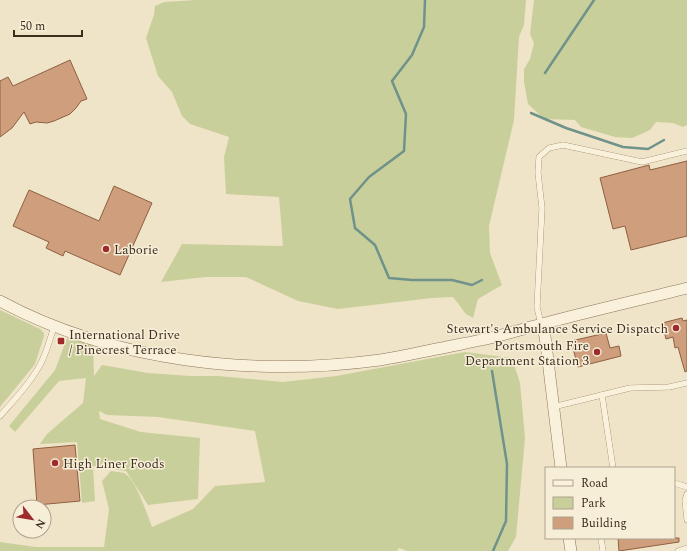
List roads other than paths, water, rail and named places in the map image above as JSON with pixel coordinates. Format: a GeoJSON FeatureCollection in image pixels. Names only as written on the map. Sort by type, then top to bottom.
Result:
{"type":"FeatureCollection","features":[{"type":"Feature","properties":{"kind":"street"},"geometry":{"type":"LineString","coordinates":[[0,301],[18,311],[54,327],[127,349],[176,358],[232,365],[295,367],[338,365],[401,357],[481,340],[687,288]]}},
{"type":"Feature","properties":{"kind":"street"},"geometry":{"type":"LineString","coordinates":[[541,324],[545,336],[561,467]]}},
{"type":"Feature","properties":{"kind":"street"},"geometry":{"type":"LineString","coordinates":[[570,539],[571,551]]}},
{"type":"Feature","properties":{"kind":"lane"},"geometry":{"type":"LineString","coordinates":[[541,324],[537,307],[542,208],[538,173],[539,157],[549,148],[563,145],[642,162],[687,151]]}},
{"type":"Feature","properties":{"kind":"lane"},"geometry":{"type":"LineString","coordinates":[[0,416],[31,380],[38,369],[54,327]]}},
{"type":"Feature","properties":{"kind":"lane"},"geometry":{"type":"LineString","coordinates":[[553,407],[630,388],[670,386],[687,383]]}},
{"type":"Feature","properties":{"kind":"lane"},"geometry":{"type":"LineString","coordinates":[[602,395],[613,467]]}},
{"type":"Feature","properties":{"kind":"lane"},"geometry":{"type":"LineString","coordinates":[[675,483],[687,487]]}},
{"type":"Feature","properties":{"kind":"lane"},"geometry":{"type":"LineString","coordinates":[[687,494],[685,500],[687,520]]}},
{"type":"Feature","properties":{"kind":"lane"},"geometry":{"type":"LineString","coordinates":[[602,539],[603,551]]}},
{"type":"Feature","properties":{"kind":"lane"},"geometry":{"type":"LineString","coordinates":[[678,551],[687,548]]}},
{"type":"Feature","properties":{"kind":"waterway"},"geometry":{"type":"LineString","coordinates":[[425,0],[424,27],[412,55],[392,81],[406,114],[404,151],[369,177],[350,199],[355,228],[375,245],[389,278],[412,280],[452,280],[472,285],[482,280]]}},
{"type":"Feature","properties":{"kind":"waterway"},"geometry":{"type":"LineString","coordinates":[[545,73],[594,0]]}},
{"type":"Feature","properties":{"kind":"waterway"},"geometry":{"type":"LineString","coordinates":[[531,113],[566,128],[623,147],[648,149],[664,140]]}},
{"type":"Feature","properties":{"kind":"waterway"},"geometry":{"type":"LineString","coordinates":[[492,371],[507,464],[506,521],[493,551]]}},
{"type":"Feature","properties":{"kind":"place","name":"Laborie"},"geometry":{"type":"Point","coordinates":[106,249]}},
{"type":"Feature","properties":{"kind":"place","name":"Stewart's Ambulance Service Dispatch"},"geometry":{"type":"Point","coordinates":[676,328]}},
{"type":"Feature","properties":{"kind":"place","name":"International Drive / Pinecrest Terrace"},"geometry":{"type":"Point","coordinates":[61,341]}},
{"type":"Feature","properties":{"kind":"place","name":"Portsmouth Fire Department Station 3"},"geometry":{"type":"Point","coordinates":[597,352]}},
{"type":"Feature","properties":{"kind":"place","name":"High Liner Foods"},"geometry":{"type":"Point","coordinates":[55,463]}}]}
